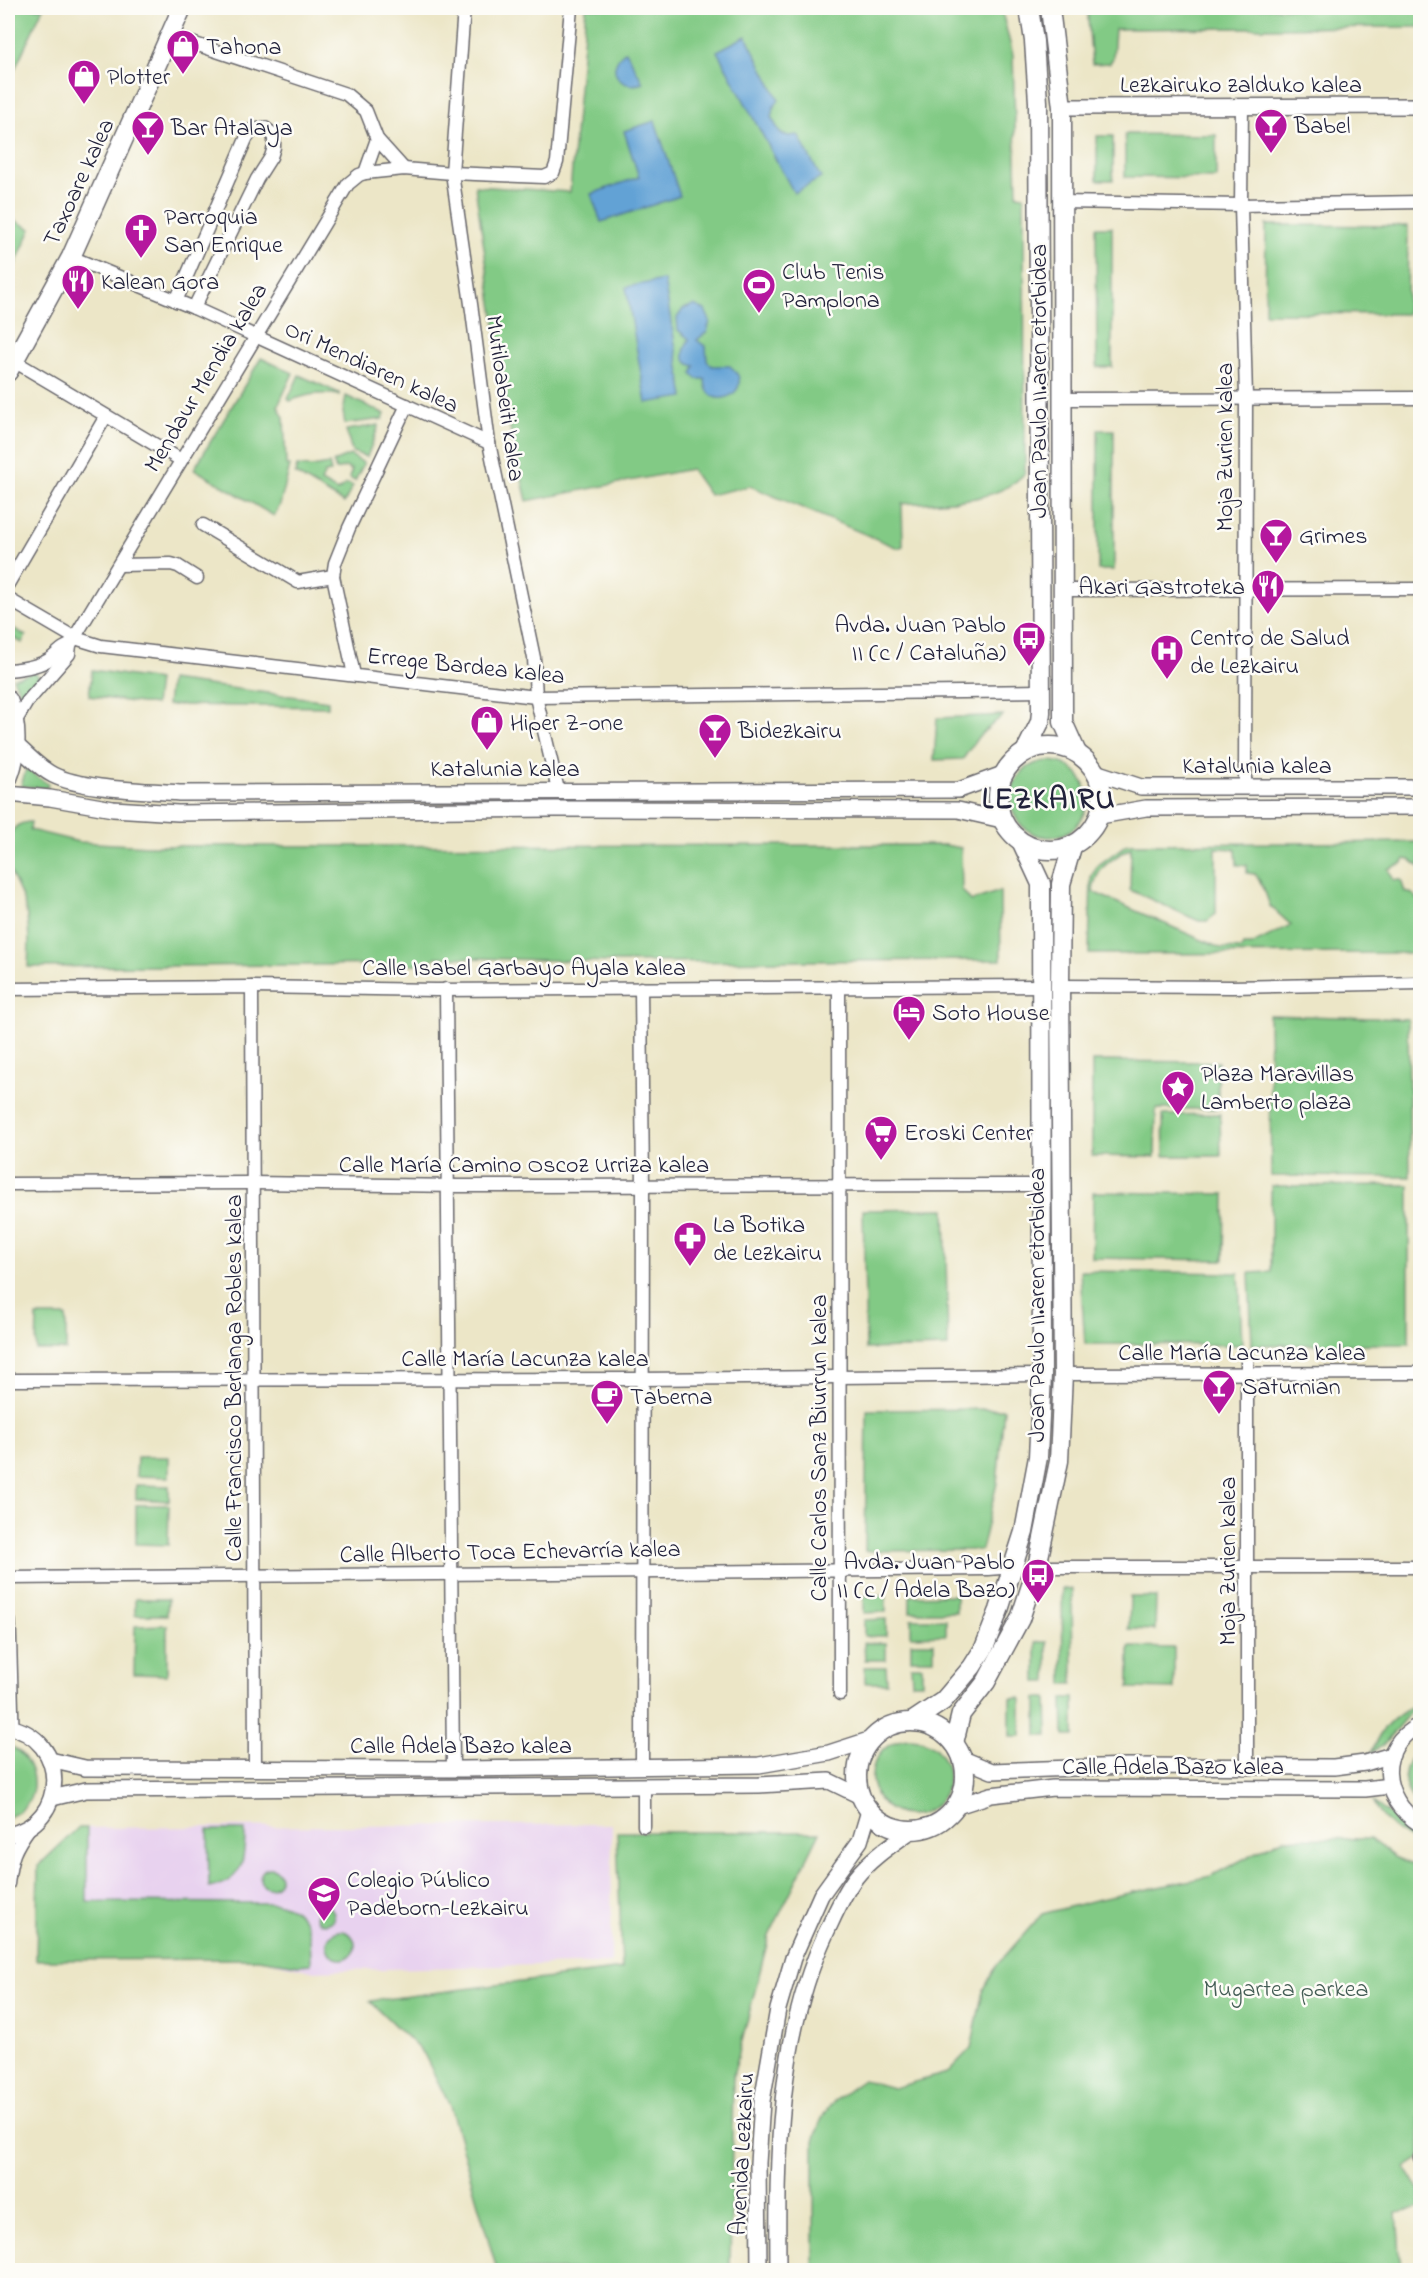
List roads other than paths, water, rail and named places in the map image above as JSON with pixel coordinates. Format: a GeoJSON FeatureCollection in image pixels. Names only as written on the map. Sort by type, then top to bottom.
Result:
{"type":"FeatureCollection","features":[{"type":"Feature","properties":{"kind":"main road","name":"Taxoare kalea"},"geometry":{"type":"LineString","coordinates":[[11,366],[70,257],[182,8]]}},
{"type":"Feature","properties":{"kind":"main road","name":"Joan Paulo II.aren etorbidea"},"geometry":{"type":"LineString","coordinates":[[1024,752],[1040,722],[1041,691],[1038,102],[1034,41],[1029,8]]}},
{"type":"Feature","properties":{"kind":"main road","name":"Joan Paulo II.aren etorbidea"},"geometry":{"type":"LineString","coordinates":[[1050,8],[1062,107],[1063,722],[1077,753]]}},
{"type":"Feature","properties":{"kind":"main road"},"geometry":{"type":"LineString","coordinates":[[8,700],[16,745],[8,778]]}},
{"type":"Feature","properties":{"kind":"main road"},"geometry":{"type":"LineString","coordinates":[[1042,746],[1060,747],[1077,753],[1095,772],[1102,793],[1100,816],[1084,839],[1072,847],[1055,851],[1038,850],[1010,834],[1002,820],[998,797],[1003,774],[1012,761],[1024,752],[1042,746]]}},
{"type":"Feature","properties":{"kind":"main road","name":"Joan Paulo II.aren etorbidea"},"geometry":{"type":"LineString","coordinates":[[913,1721],[944,1701],[972,1667],[984,1648],[1024,1532],[1038,1457],[1042,1375],[1041,884],[1023,843]]}},
{"type":"Feature","properties":{"kind":"main road","name":"Joan Paulo II.aren etorbidea"},"geometry":{"type":"LineString","coordinates":[[958,1751],[962,1714],[986,1682],[1020,1619],[1036,1567],[1059,1461],[1063,1374],[1061,884],[1072,847]]}},
{"type":"Feature","properties":{"kind":"main road"},"geometry":{"type":"LineString","coordinates":[[913,1721],[929,1724],[943,1731],[958,1751],[966,1775],[964,1791],[957,1806],[945,1819],[930,1827],[912,1830],[888,1825],[881,1821],[864,1803],[856,1781],[861,1753],[869,1740],[889,1726],[913,1721]]}},
{"type":"Feature","properties":{"kind":"street","name":"Mutiloabeiti kalea"},"geometry":{"type":"LineString","coordinates":[[464,8],[452,173],[489,443],[534,658],[536,697],[558,790]]}},
{"type":"Feature","properties":{"kind":"street"},"geometry":{"type":"LineString","coordinates":[[378,139],[365,173],[404,168],[452,173],[544,177],[553,173],[560,127],[571,8]]}},
{"type":"Feature","properties":{"kind":"street"},"geometry":{"type":"LineString","coordinates":[[171,36],[346,94],[366,111],[378,139],[404,168]]}},
{"type":"Feature","properties":{"kind":"street","name":"Lezkairuko zalduko kalea"},"geometry":{"type":"LineString","coordinates":[[1062,107],[1420,106]]}},
{"type":"Feature","properties":{"kind":"street","name":"Moja Zurien kalea"},"geometry":{"type":"LineString","coordinates":[[1242,107],[1241,205],[1246,397],[1245,787]]}},
{"type":"Feature","properties":{"kind":"street"},"geometry":{"type":"LineString","coordinates":[[176,301],[246,139],[252,130],[265,128],[274,135],[271,156],[194,308]]}},
{"type":"Feature","properties":{"kind":"street","name":"Mendaur Mendia kalea"},"geometry":{"type":"LineString","coordinates":[[14,724],[27,702],[69,654],[73,641],[344,189],[359,175],[365,173]]}},
{"type":"Feature","properties":{"kind":"street"},"geometry":{"type":"LineString","coordinates":[[1061,202],[1241,205],[1420,202]]}},
{"type":"Feature","properties":{"kind":"street","name":"Ori Mendiaren kalea"},"geometry":{"type":"LineString","coordinates":[[70,257],[194,308],[489,443]]}},
{"type":"Feature","properties":{"kind":"street"},"geometry":{"type":"LineString","coordinates":[[11,366],[106,416],[181,460]]}},
{"type":"Feature","properties":{"kind":"street"},"geometry":{"type":"LineString","coordinates":[[1062,399],[1420,398]]}},
{"type":"Feature","properties":{"kind":"street"},"geometry":{"type":"LineString","coordinates":[[354,675],[333,576],[335,563],[407,405]]}},
{"type":"Feature","properties":{"kind":"street"},"geometry":{"type":"LineString","coordinates":[[8,584],[106,416]]}},
{"type":"Feature","properties":{"kind":"street"},"geometry":{"type":"LineString","coordinates":[[203,525],[298,582],[333,576]]}},
{"type":"Feature","properties":{"kind":"street"},"geometry":{"type":"LineString","coordinates":[[119,565],[171,564],[197,578]]}},
{"type":"Feature","properties":{"kind":"street"},"geometry":{"type":"LineString","coordinates":[[1063,590],[1420,589]]}},
{"type":"Feature","properties":{"kind":"street","name":"Errege Bardea kalea"},"geometry":{"type":"LineString","coordinates":[[8,599],[73,641],[536,697],[1041,691]]}},
{"type":"Feature","properties":{"kind":"street","name":"Mendaur Mendia kalea"},"geometry":{"type":"LineString","coordinates":[[8,670],[38,664],[51,658],[60,648],[73,641]]}},
{"type":"Feature","properties":{"kind":"street","name":"Katalunia kalea"},"geometry":{"type":"LineString","coordinates":[[16,745],[53,775],[116,789],[178,793],[959,789],[1003,774]]}},
{"type":"Feature","properties":{"kind":"street","name":"Katalunia kalea"},"geometry":{"type":"LineString","coordinates":[[1095,772],[1141,787],[1420,787]]}},
{"type":"Feature","properties":{"kind":"street","name":"Katalunia kalea"},"geometry":{"type":"LineString","coordinates":[[8,794],[50,798],[113,809],[178,813],[555,809],[946,810],[964,811],[1002,820]]}},
{"type":"Feature","properties":{"kind":"street","name":"Katalunia kalea"},"geometry":{"type":"LineString","coordinates":[[1100,816],[1146,808],[1420,807]]}},
{"type":"Feature","properties":{"kind":"street"},"geometry":{"type":"LineString","coordinates":[[1060,986],[1232,987],[1420,983]]}},
{"type":"Feature","properties":{"kind":"street","name":"Calle Isabel Garbayo Ayala kalea"},"geometry":{"type":"LineString","coordinates":[[8,989],[1041,986]]}},
{"type":"Feature","properties":{"kind":"street","name":"Calle Francisco Berlanga Robles kalea"},"geometry":{"type":"LineString","coordinates":[[252,987],[255,1768]]}},
{"type":"Feature","properties":{"kind":"street","name":"Calle Carlos Sanz Biurrun kalea"},"geometry":{"type":"LineString","coordinates":[[839,987],[838,1569],[840,1694]]}},
{"type":"Feature","properties":{"kind":"street"},"geometry":{"type":"LineString","coordinates":[[641,988],[642,1767]]}},
{"type":"Feature","properties":{"kind":"street"},"geometry":{"type":"LineString","coordinates":[[446,989],[453,1769]]}},
{"type":"Feature","properties":{"kind":"street","name":"Calle María Camino Oscoz Urriza kalea"},"geometry":{"type":"LineString","coordinates":[[8,1184],[1041,1185]]}},
{"type":"Feature","properties":{"kind":"street","name":"Moja Zurien kalea"},"geometry":{"type":"LineString","coordinates":[[1247,1356],[1247,1766]]}},
{"type":"Feature","properties":{"kind":"street","name":"Calle María Lacunza kalea"},"geometry":{"type":"LineString","coordinates":[[1063,1374],[1420,1373]]}},
{"type":"Feature","properties":{"kind":"street","name":"Calle María Lacunza kalea"},"geometry":{"type":"LineString","coordinates":[[8,1380],[642,1379],[1042,1375]]}},
{"type":"Feature","properties":{"kind":"street","name":"Calle Alberto Toca Echevarría kalea"},"geometry":{"type":"LineString","coordinates":[[8,1578],[1013,1567]]}},
{"type":"Feature","properties":{"kind":"street"},"geometry":{"type":"LineString","coordinates":[[1036,1567],[1420,1567]]}},
{"type":"Feature","properties":{"kind":"street"},"geometry":{"type":"LineString","coordinates":[[8,1620],[9,1728],[27,1734],[41,1745],[50,1760],[54,1773],[52,1798],[43,1814],[15,1847],[10,1863],[8,1884]]}},
{"type":"Feature","properties":{"kind":"street"},"geometry":{"type":"LineString","coordinates":[[1420,1725],[1412,1729],[1400,1741],[1392,1755],[1389,1771],[1390,1786],[1396,1803],[1407,1816],[1420,1824]]}},
{"type":"Feature","properties":{"kind":"street","name":"Calle Adela Bazo kalea"},"geometry":{"type":"LineString","coordinates":[[50,1760],[85,1768],[453,1769],[759,1765],[829,1753],[869,1740]]}},
{"type":"Feature","properties":{"kind":"street","name":"Calle Adela Bazo kalea"},"geometry":{"type":"LineString","coordinates":[[958,1751],[992,1771],[1072,1767],[1334,1767],[1365,1763],[1392,1755]]}},
{"type":"Feature","properties":{"kind":"street","name":"Calle Adela Bazo kalea"},"geometry":{"type":"LineString","coordinates":[[52,1798],[86,1790],[759,1785],[830,1781],[864,1803]]}},
{"type":"Feature","properties":{"kind":"street"},"geometry":{"type":"LineString","coordinates":[[644,1785],[644,1826]]}},
{"type":"Feature","properties":{"kind":"street","name":"Calle Adela Bazo kalea"},"geometry":{"type":"LineString","coordinates":[[957,1806],[991,1795],[1053,1788],[1365,1789],[1390,1786]]}},
{"type":"Feature","properties":{"kind":"street","name":"Avenida Lezkairu"},"geometry":{"type":"LineString","coordinates":[[759,2271],[758,2163],[762,2101],[778,2009],[793,1958],[821,1895],[860,1841],[864,1803]]}},
{"type":"Feature","properties":{"kind":"street"},"geometry":{"type":"LineString","coordinates":[[8,1835],[30,1827]]}},
{"type":"Feature","properties":{"kind":"street","name":"Avenida Lezkairu"},"geometry":{"type":"LineString","coordinates":[[778,2271],[777,2166],[782,2103],[797,2014],[813,1961],[842,1899],[857,1875],[877,1856],[912,1830]]}},
{"type":"Feature","properties":{"kind":"water"},"geometry":{"type":"Polygon","coordinates":[[[746,36],[779,100],[773,108],[771,117],[781,134],[798,135],[821,178],[794,193],[717,51],[746,36]]]}},
{"type":"Feature","properties":{"kind":"water"},"geometry":{"type":"Polygon","coordinates":[[[626,51],[643,83],[627,84],[617,76],[616,64],[619,57],[626,51]]]}},
{"type":"Feature","properties":{"kind":"water"},"geometry":{"type":"Polygon","coordinates":[[[655,121],[680,196],[601,222],[591,194],[639,177],[624,131],[655,121]]]}},
{"type":"Feature","properties":{"kind":"water"},"geometry":{"type":"Polygon","coordinates":[[[664,280],[684,397],[646,403],[626,287],[664,280]]]}},
{"type":"Feature","properties":{"kind":"water"},"geometry":{"type":"Polygon","coordinates":[[[694,305],[705,310],[710,321],[707,332],[697,340],[706,347],[707,361],[712,366],[730,366],[738,375],[739,384],[736,391],[729,396],[713,397],[707,390],[705,379],[697,379],[692,374],[695,366],[684,359],[684,351],[689,339],[678,330],[677,318],[683,309],[694,305]]]}},
{"type":"Feature","properties":{"kind":"place","name":"Tahona"},"geometry":{"type":"Point","coordinates":[183,75]}},
{"type":"Feature","properties":{"kind":"place","name":"Plotter"},"geometry":{"type":"Point","coordinates":[84,105]}},
{"type":"Feature","properties":{"kind":"place","name":"Babel"},"geometry":{"type":"Point","coordinates":[1271,154]}},
{"type":"Feature","properties":{"kind":"place","name":"Bar Atalaya"},"geometry":{"type":"Point","coordinates":[148,156]}},
{"type":"Feature","properties":{"kind":"place","name":"Parroquia San Enrique"},"geometry":{"type":"Point","coordinates":[141,259]}},
{"type":"Feature","properties":{"kind":"place","name":"Kalean Gora"},"geometry":{"type":"Point","coordinates":[78,310]}},
{"type":"Feature","properties":{"kind":"place","name":"Club Tenis Pamplona"},"geometry":{"type":"Point","coordinates":[759,314]}},
{"type":"Feature","properties":{"kind":"place","name":"Grimes"},"geometry":{"type":"Point","coordinates":[1276,564]}},
{"type":"Feature","properties":{"kind":"place","name":"Akari Gastroteka"},"geometry":{"type":"Point","coordinates":[1268,615]}},
{"type":"Feature","properties":{"kind":"place","name":"Avda. Juan Pablo II (c / Cataluña)"},"geometry":{"type":"Point","coordinates":[1029,667]}},
{"type":"Feature","properties":{"kind":"place","name":"Centro de Salud de Lezkairu"},"geometry":{"type":"Point","coordinates":[1167,680]}},
{"type":"Feature","properties":{"kind":"place","name":"Hiper Z-one"},"geometry":{"type":"Point","coordinates":[487,751]}},
{"type":"Feature","properties":{"kind":"place","name":"Bidezkairu"},"geometry":{"type":"Point","coordinates":[715,759]}},
{"type":"Feature","properties":{"kind":"place","name":"Soto House"},"geometry":{"type":"Point","coordinates":[909,1041]}},
{"type":"Feature","properties":{"kind":"place","name":"Plaza Maravillas Lamberto plaza"},"geometry":{"type":"Point","coordinates":[1178,1116]}},
{"type":"Feature","properties":{"kind":"place","name":"Eroski Center"},"geometry":{"type":"Point","coordinates":[881,1161]}},
{"type":"Feature","properties":{"kind":"place","name":"La Botika de Lezkairu"},"geometry":{"type":"Point","coordinates":[690,1267]}},
{"type":"Feature","properties":{"kind":"place","name":"Saturnian"},"geometry":{"type":"Point","coordinates":[1219,1415]}},
{"type":"Feature","properties":{"kind":"place","name":"Taberna"},"geometry":{"type":"Point","coordinates":[607,1425]}},
{"type":"Feature","properties":{"kind":"place","name":"Avda. Juan Pablo II (c / Adela Bazo)"},"geometry":{"type":"Point","coordinates":[1038,1604]}},
{"type":"Feature","properties":{"kind":"place","name":"Colegio Público Padeborn-Lezkairu"},"geometry":{"type":"Point","coordinates":[324,1922]}},
{"type":"Feature","properties":{"kind":"district","name":"LEZKAIRU"},"geometry":{"type":"Point","coordinates":[1049,798]}},
{"type":"Feature","properties":{"kind":"park label","name":"Mugartea parkea"},"geometry":{"type":"Point","coordinates":[1286,1988]}}]}
